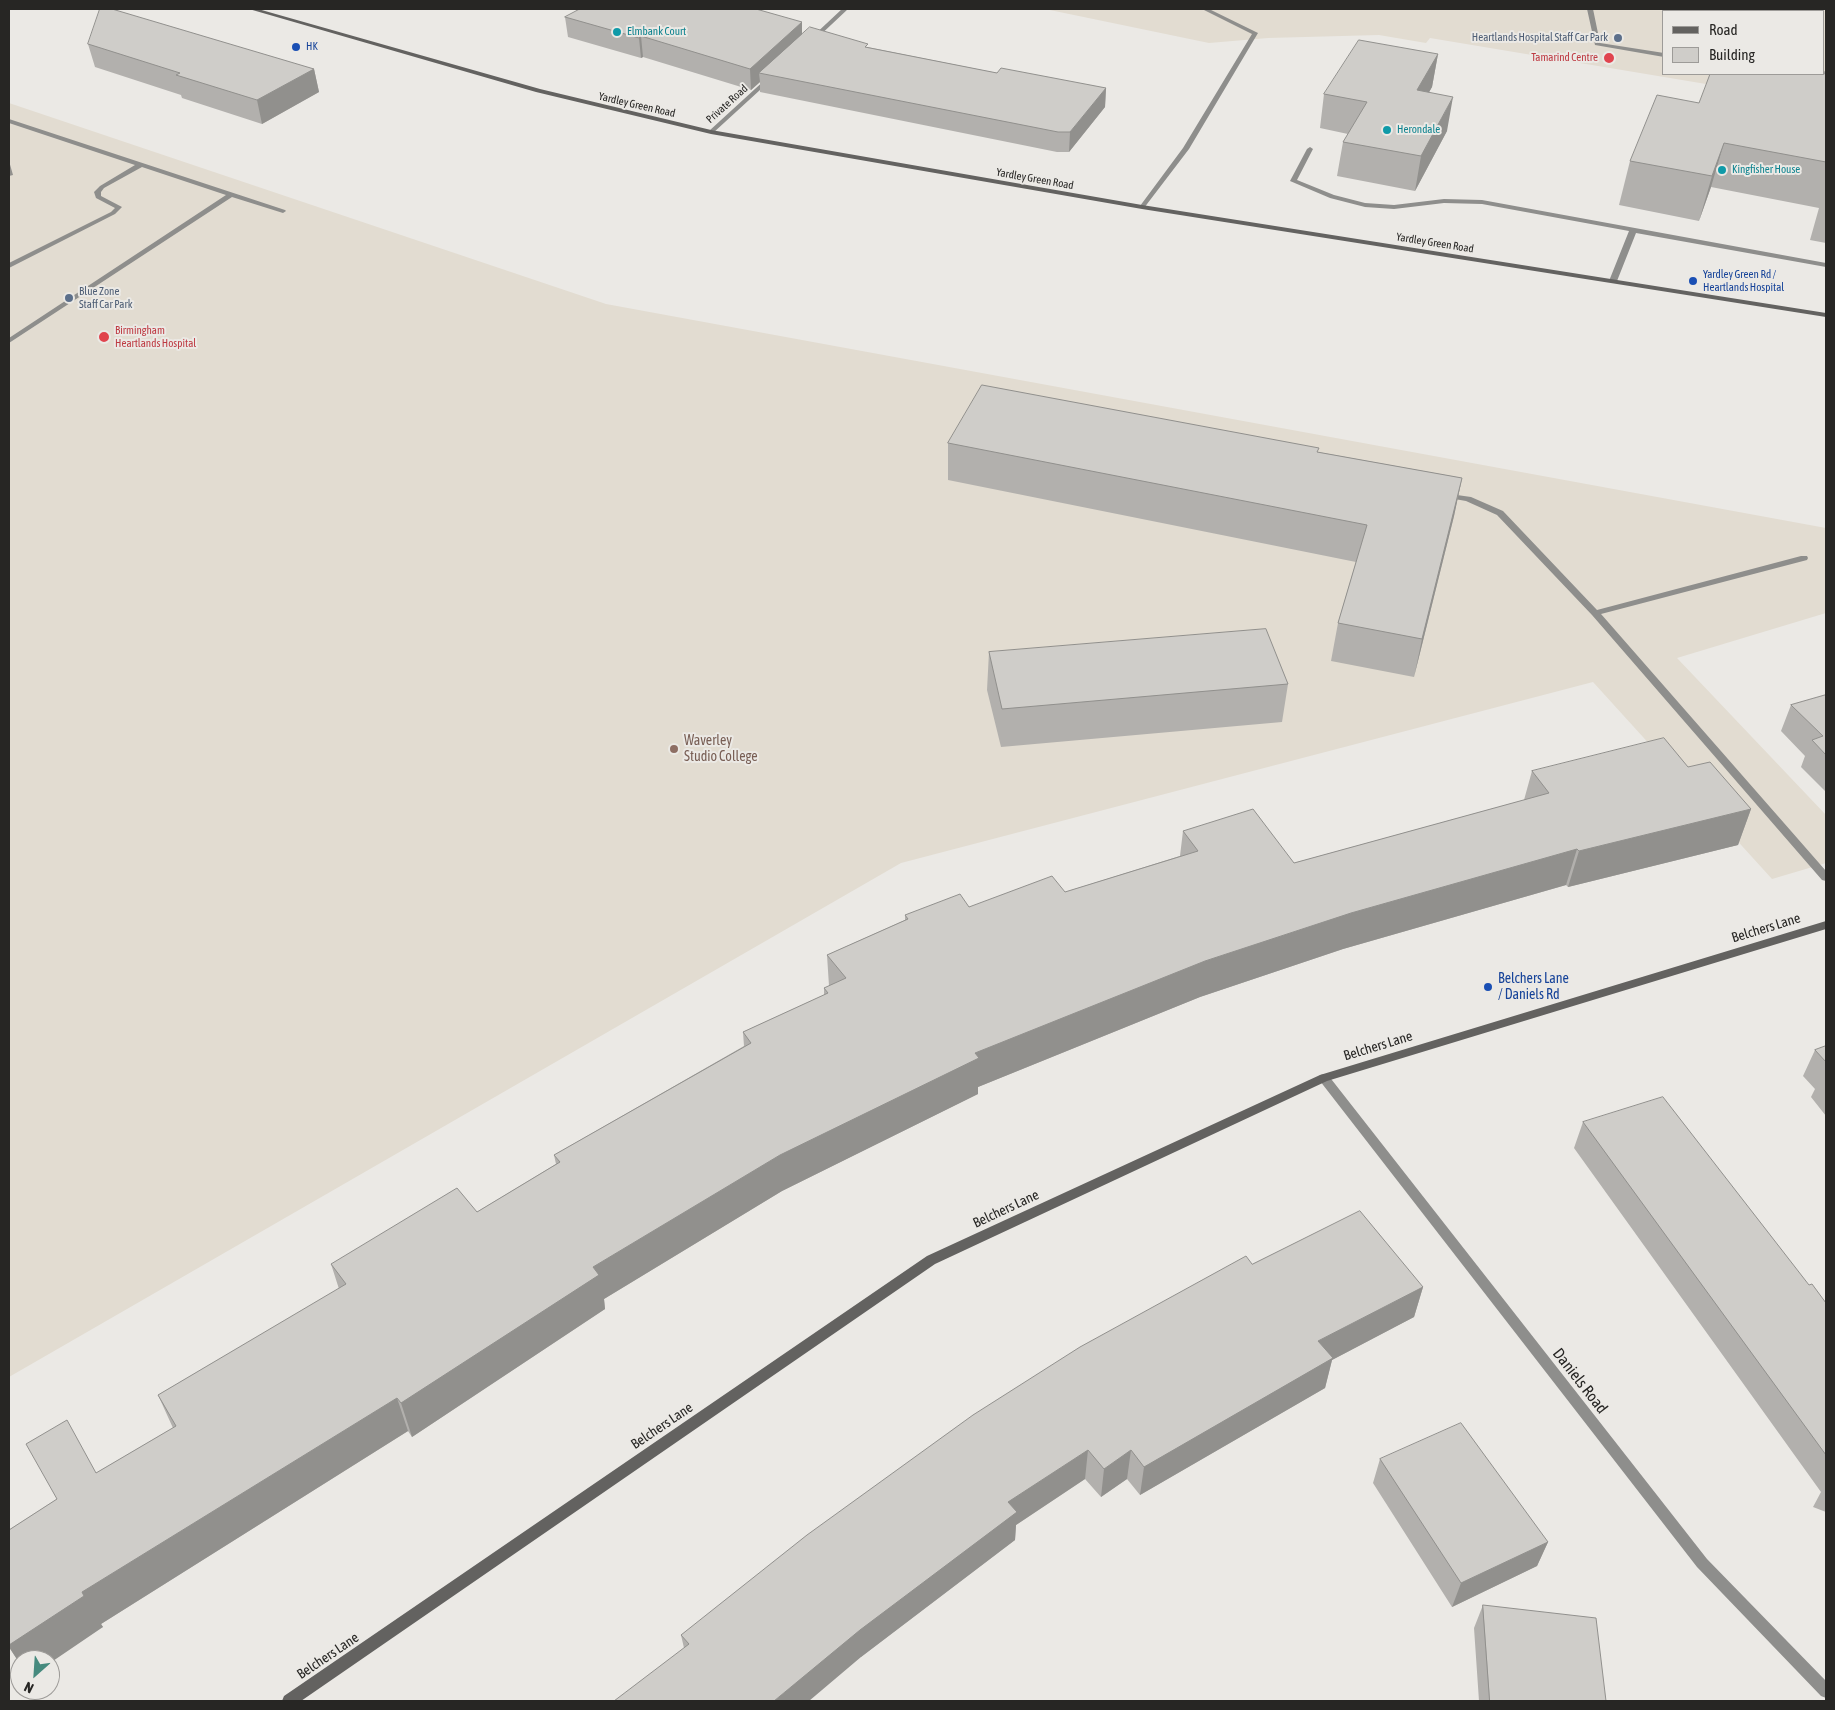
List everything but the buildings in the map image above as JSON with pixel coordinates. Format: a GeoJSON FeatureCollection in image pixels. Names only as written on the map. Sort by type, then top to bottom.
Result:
{"type":"FeatureCollection","features":[{"type":"Feature","properties":{"kind":"street","name":"Yardley Green Road"},"geometry":{"type":"LineString","coordinates":[[252,9],[538,91],[711,132],[1142,207],[1826,315]]}},
{"type":"Feature","properties":{"kind":"street"},"geometry":{"type":"LineString","coordinates":[[810,41],[845,9]]}},
{"type":"Feature","properties":{"kind":"street"},"geometry":{"type":"LineString","coordinates":[[1142,207],[1186,149],[1255,33],[1205,9]]}},
{"type":"Feature","properties":{"kind":"street"},"geometry":{"type":"LineString","coordinates":[[1590,9],[1597,44],[1662,55]]}},
{"type":"Feature","properties":{"kind":"street","name":"Private Road"},"geometry":{"type":"LineString","coordinates":[[711,132],[774,74]]}},
{"type":"Feature","properties":{"kind":"street"},"geometry":{"type":"LineString","coordinates":[[9,121],[283,211]]}},
{"type":"Feature","properties":{"kind":"street"},"geometry":{"type":"LineString","coordinates":[[1310,149],[1293,182],[1347,202],[1394,207],[1444,201],[1482,202],[1826,265]]}},
{"type":"Feature","properties":{"kind":"street"},"geometry":{"type":"LineString","coordinates":[[9,266],[113,213],[119,208],[98,197],[97,192],[102,187],[141,165]]}},
{"type":"Feature","properties":{"kind":"street"},"geometry":{"type":"LineString","coordinates":[[9,341],[231,195]]}},
{"type":"Feature","properties":{"kind":"street"},"geometry":{"type":"LineString","coordinates":[[1614,281],[1633,230]]}},
{"type":"Feature","properties":{"kind":"street"},"geometry":{"type":"LineString","coordinates":[[1439,493],[1468,499],[1500,512],[1595,613],[1781,828],[1826,877]]}},
{"type":"Feature","properties":{"kind":"street"},"geometry":{"type":"LineString","coordinates":[[1595,613],[1804,558]]}},
{"type":"Feature","properties":{"kind":"street","name":"Belchers Lane"},"geometry":{"type":"LineString","coordinates":[[288,1701],[931,1260],[1324,1078],[1826,925]]}},
{"type":"Feature","properties":{"kind":"street","name":"Daniels Road"},"geometry":{"type":"LineString","coordinates":[[1324,1078],[1702,1563],[1826,1691]]}},
{"type":"Feature","properties":{"kind":"shaded area","name":"Tamarind Centre"},"geometry":{"type":"Polygon","coordinates":[[[1045,9],[1826,9],[1826,104],[1430,38],[1426,43],[1379,35],[1268,38],[1209,43],[1045,9]]]}},
{"type":"Feature","properties":{"kind":"shaded area","name":"Waverley Studio College"},"geometry":{"type":"Polygon","coordinates":[[[9,103],[606,304],[1826,528],[1826,613],[1677,658],[1826,815],[1826,863],[1772,879],[1593,682],[901,863],[9,1377],[9,103]]]}},
{"type":"Feature","properties":{"kind":"place","name":"Elmbank Court"},"geometry":{"type":"Point","coordinates":[617,32]}},
{"type":"Feature","properties":{"kind":"place","name":"Heartlands Hospital Staff Car Park"},"geometry":{"type":"Point","coordinates":[1618,38]}},
{"type":"Feature","properties":{"kind":"place","name":"HK"},"geometry":{"type":"Point","coordinates":[296,47]}},
{"type":"Feature","properties":{"kind":"place","name":"Tamarind Centre"},"geometry":{"type":"Point","coordinates":[1609,58]}},
{"type":"Feature","properties":{"kind":"place","name":"Herondale"},"geometry":{"type":"Point","coordinates":[1387,130]}},
{"type":"Feature","properties":{"kind":"place","name":"Kingfisher House"},"geometry":{"type":"Point","coordinates":[1722,170]}},
{"type":"Feature","properties":{"kind":"place","name":"Yardley Green Rd / Heartlands Hospital"},"geometry":{"type":"Point","coordinates":[1693,281]}},
{"type":"Feature","properties":{"kind":"place","name":"Blue Zone Staff Car Park"},"geometry":{"type":"Point","coordinates":[69,298]}},
{"type":"Feature","properties":{"kind":"place","name":"Birmingham Heartlands Hospital"},"geometry":{"type":"Point","coordinates":[104,337]}},
{"type":"Feature","properties":{"kind":"place","name":"Waverley Studio College"},"geometry":{"type":"Point","coordinates":[674,749]}},
{"type":"Feature","properties":{"kind":"place","name":"Belchers Lane / Daniels Rd"},"geometry":{"type":"Point","coordinates":[1488,987]}}]}
